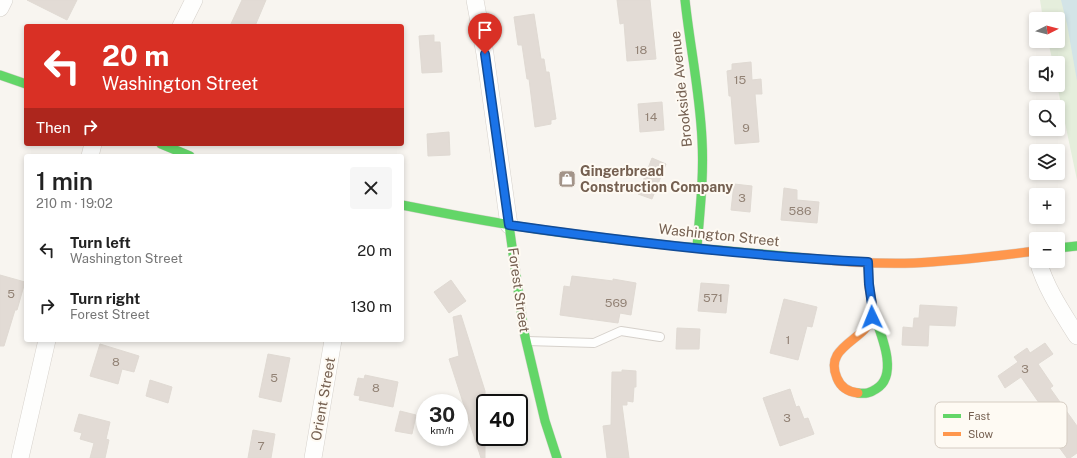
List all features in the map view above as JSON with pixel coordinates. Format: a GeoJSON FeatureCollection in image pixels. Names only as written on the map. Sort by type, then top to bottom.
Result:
{"type":"FeatureCollection","features":[{"type":"Feature","properties":{"kind":"main road","name":"Brookside Avenue"},"geometry":{"type":"LineString","coordinates":[[685,0],[702,126],[702,168],[697,248]]}},
{"type":"Feature","properties":{"kind":"main road"},"geometry":{"type":"LineString","coordinates":[[0,75],[24,83]]}},
{"type":"Feature","properties":{"kind":"main road"},"geometry":{"type":"LineString","coordinates":[[166,146],[185,154]]}},
{"type":"Feature","properties":{"kind":"main road","name":"Washington Street"},"geometry":{"type":"LineString","coordinates":[[404,205],[509,225],[697,248],[823,260],[894,263],[950,261],[1029,255]]}},
{"type":"Feature","properties":{"kind":"main road","name":"Forest Street"},"geometry":{"type":"LineString","coordinates":[[509,225],[526,341],[545,420],[557,458]]}},
{"type":"Feature","properties":{"kind":"main road"},"geometry":{"type":"LineString","coordinates":[[1065,247],[1077,246]]}},
{"type":"Feature","properties":{"kind":"main road"},"geometry":{"type":"LineString","coordinates":[[868,262],[873,312],[881,332],[888,361],[887,374],[884,383],[875,390],[866,394],[853,392],[843,387],[839,383],[834,370],[836,358],[843,346],[855,338],[865,328],[872,317],[873,312]]}},
{"type":"Feature","properties":{"kind":"street"},"geometry":{"type":"LineString","coordinates":[[0,8],[4,0]]}},
{"type":"Feature","properties":{"kind":"street"},"geometry":{"type":"LineString","coordinates":[[182,24],[194,0]]}},
{"type":"Feature","properties":{"kind":"street","name":"Forest Street"},"geometry":{"type":"LineString","coordinates":[[475,0],[485,54],[509,225]]}},
{"type":"Feature","properties":{"kind":"street"},"geometry":{"type":"LineString","coordinates":[[1040,268],[1056,304],[1077,336]]}},
{"type":"Feature","properties":{"kind":"street"},"geometry":{"type":"LineString","coordinates":[[20,458],[47,342]]}},
{"type":"Feature","properties":{"kind":"street","name":"Orient Street"},"geometry":{"type":"LineString","coordinates":[[313,458],[333,342]]}},
{"type":"Feature","properties":{"kind":"lane"},"geometry":{"type":"LineString","coordinates":[[526,341],[594,344],[621,331],[660,337]]}},
{"type":"Feature","properties":{"kind":"green space"},"geometry":{"type":"Polygon","coordinates":[[[1040,0],[1077,0],[1077,180],[1065,123],[1065,100],[1060,100],[1058,92],[1065,92],[1065,56],[1051,56],[1050,48],[1065,48],[1065,12],[1042,12],[1040,0]]]}},
{"type":"Feature","properties":{"kind":"shaded area"},"geometry":{"type":"Polygon","coordinates":[[[1061,0],[1077,0],[1077,81],[1065,12],[1061,0]]]}},
{"type":"Feature","properties":{"kind":"building"},"geometry":{"type":"Polygon","coordinates":[[[27,0],[77,0],[67,20],[27,0]]]}},
{"type":"Feature","properties":{"kind":"building"},"geometry":{"type":"Polygon","coordinates":[[[242,0],[266,0],[256,24],[231,24],[242,0]]]}},
{"type":"Feature","properties":{"kind":"building"},"geometry":{"type":"Polygon","coordinates":[[[617,0],[650,0],[656,59],[627,61],[624,23],[620,24],[617,0]]]}},
{"type":"Feature","properties":{"kind":"building"},"geometry":{"type":"Polygon","coordinates":[[[534,14],[541,59],[544,59],[546,72],[549,72],[556,119],[551,120],[551,124],[535,127],[529,79],[527,79],[522,45],[518,45],[514,17],[534,14]]]}},
{"type":"Feature","properties":{"kind":"building"},"geometry":{"type":"Polygon","coordinates":[[[434,35],[434,42],[440,42],[442,72],[422,73],[419,36],[434,35]]]}},
{"type":"Feature","properties":{"kind":"building"},"geometry":{"type":"Polygon","coordinates":[[[751,62],[752,80],[761,79],[762,94],[755,94],[759,142],[735,144],[731,96],[729,96],[727,71],[732,70],[732,64],[751,62]]]}},
{"type":"Feature","properties":{"kind":"building"},"geometry":{"type":"Polygon","coordinates":[[[662,102],[664,130],[640,132],[638,104],[662,102]]]}},
{"type":"Feature","properties":{"kind":"building"},"geometry":{"type":"Polygon","coordinates":[[[449,132],[450,155],[428,156],[427,134],[449,132]]]}},
{"type":"Feature","properties":{"kind":"building"},"geometry":{"type":"Polygon","coordinates":[[[652,158],[666,164],[652,199],[638,194],[652,158]]]}},
{"type":"Feature","properties":{"kind":"building"},"geometry":{"type":"Polygon","coordinates":[[[734,184],[752,186],[750,212],[731,210],[734,184]]]}},
{"type":"Feature","properties":{"kind":"building"},"geometry":{"type":"Polygon","coordinates":[[[784,188],[797,190],[797,200],[819,202],[817,223],[781,220],[784,188]]]}},
{"type":"Feature","properties":{"kind":"building"},"geometry":{"type":"Polygon","coordinates":[[[0,275],[24,282],[24,286],[4,346],[0,346],[0,275]]]}},
{"type":"Feature","properties":{"kind":"building"},"geometry":{"type":"Polygon","coordinates":[[[572,276],[613,281],[613,279],[636,283],[631,315],[620,313],[618,323],[560,315],[564,286],[570,287],[572,276]]]}},
{"type":"Feature","properties":{"kind":"building"},"geometry":{"type":"Polygon","coordinates":[[[451,280],[466,301],[449,313],[434,292],[451,280]]]}},
{"type":"Feature","properties":{"kind":"building"},"geometry":{"type":"Polygon","coordinates":[[[701,283],[729,285],[726,313],[698,311],[701,283]]]}},
{"type":"Feature","properties":{"kind":"building"},"geometry":{"type":"Polygon","coordinates":[[[784,299],[817,307],[812,327],[807,326],[798,360],[770,353],[784,299]]]}},
{"type":"Feature","properties":{"kind":"building"},"geometry":{"type":"Polygon","coordinates":[[[920,305],[957,307],[955,326],[929,325],[928,346],[902,345],[903,327],[913,328],[914,318],[919,318],[920,305]]]}},
{"type":"Feature","properties":{"kind":"building"},"geometry":{"type":"Polygon","coordinates":[[[461,315],[485,391],[485,394],[476,394],[476,443],[468,418],[468,394],[460,394],[449,359],[459,356],[453,317],[461,315]]]}},
{"type":"Feature","properties":{"kind":"building"},"geometry":{"type":"Polygon","coordinates":[[[677,328],[700,329],[699,349],[676,349],[677,328]]]}},
{"type":"Feature","properties":{"kind":"building"},"geometry":{"type":"Polygon","coordinates":[[[1045,343],[1053,354],[1038,364],[1053,386],[1050,388],[1060,402],[1038,402],[1021,377],[1005,388],[998,376],[1018,362],[1014,357],[1027,348],[1030,353],[1045,343]]]}},
{"type":"Feature","properties":{"kind":"building"},"geometry":{"type":"Polygon","coordinates":[[[100,344],[139,356],[134,372],[122,369],[118,384],[90,376],[100,344]]]}},
{"type":"Feature","properties":{"kind":"building"},"geometry":{"type":"Polygon","coordinates":[[[268,354],[290,358],[281,402],[259,397],[268,354]]]}},
{"type":"Feature","properties":{"kind":"building"},"geometry":{"type":"Polygon","coordinates":[[[622,370],[636,371],[636,387],[634,387],[633,402],[627,401],[627,405],[622,405],[629,458],[607,458],[603,426],[611,425],[612,372],[622,372],[622,370]]]}},
{"type":"Feature","properties":{"kind":"building"},"geometry":{"type":"Polygon","coordinates":[[[365,375],[398,382],[393,407],[359,400],[360,396],[354,395],[358,378],[364,379],[365,375]]]}},
{"type":"Feature","properties":{"kind":"building"},"geometry":{"type":"Polygon","coordinates":[[[150,380],[172,387],[168,403],[146,396],[150,380]]]}},
{"type":"Feature","properties":{"kind":"building"},"geometry":{"type":"Polygon","coordinates":[[[790,389],[796,407],[799,406],[804,419],[808,418],[814,434],[780,446],[763,398],[790,389]]]}},
{"type":"Feature","properties":{"kind":"building"},"geometry":{"type":"Polygon","coordinates":[[[400,411],[416,415],[412,434],[395,431],[400,411]]]}},
{"type":"Feature","properties":{"kind":"building"},"geometry":{"type":"Polygon","coordinates":[[[1067,412],[1077,426],[1077,453],[1070,458],[1067,458],[1060,448],[1067,448],[1067,412]]]}},
{"type":"Feature","properties":{"kind":"building"},"geometry":{"type":"Polygon","coordinates":[[[79,414],[110,422],[106,439],[109,440],[105,458],[90,458],[94,443],[80,439],[82,433],[74,431],[79,414]]]}},
{"type":"Feature","properties":{"kind":"building"},"geometry":{"type":"Polygon","coordinates":[[[253,430],[275,434],[271,458],[248,458],[253,430]]]}},
{"type":"Feature","properties":{"kind":"building"},"geometry":{"type":"Polygon","coordinates":[[[477,446],[485,446],[485,458],[481,458],[477,446]]]}},
{"type":"Feature","properties":{"kind":"traffic: fast"},"geometry":{"type":"LineString","coordinates":[[685,0],[699,105],[702,140],[702,180],[697,247]]}},
{"type":"Feature","properties":{"kind":"traffic: fast"},"geometry":{"type":"LineString","coordinates":[[0,75],[24,83]]}},
{"type":"Feature","properties":{"kind":"traffic: fast"},"geometry":{"type":"LineString","coordinates":[[166,146],[185,154]]}},
{"type":"Feature","properties":{"kind":"traffic: fast"},"geometry":{"type":"LineString","coordinates":[[404,205],[502,224],[570,234],[807,258]]}},
{"type":"Feature","properties":{"kind":"traffic: fast"},"geometry":{"type":"LineString","coordinates":[[509,225],[524,332],[545,421],[557,458]]}},
{"type":"Feature","properties":{"kind":"traffic: fast"},"geometry":{"type":"LineString","coordinates":[[1065,247],[1077,246]]}},
{"type":"Feature","properties":{"kind":"traffic: fast"},"geometry":{"type":"LineString","coordinates":[[858,393],[868,393],[876,389],[883,382],[887,374],[886,353],[873,312]]}},
{"type":"Feature","properties":{"kind":"traffic: slow"},"geometry":{"type":"LineString","coordinates":[[807,258],[833,261],[914,263],[960,260],[1029,252]]}},
{"type":"Feature","properties":{"kind":"traffic: slow"},"geometry":{"type":"LineString","coordinates":[[858,393],[851,392],[843,387],[837,378],[834,367],[836,358],[840,351],[862,332],[872,317],[873,309],[869,286],[868,262]]}},
{"type":"Feature","properties":{"kind":"place","name":"Gingerbread Construction Company"},"geometry":{"type":"Point","coordinates":[567,179]}},
{"type":"Feature","properties":{"kind":"route"},"geometry":{"type":"LineString","coordinates":[[485,54],[509,225],[697,248],[823,260],[868,262],[873,312],[872,317]]}}]}
